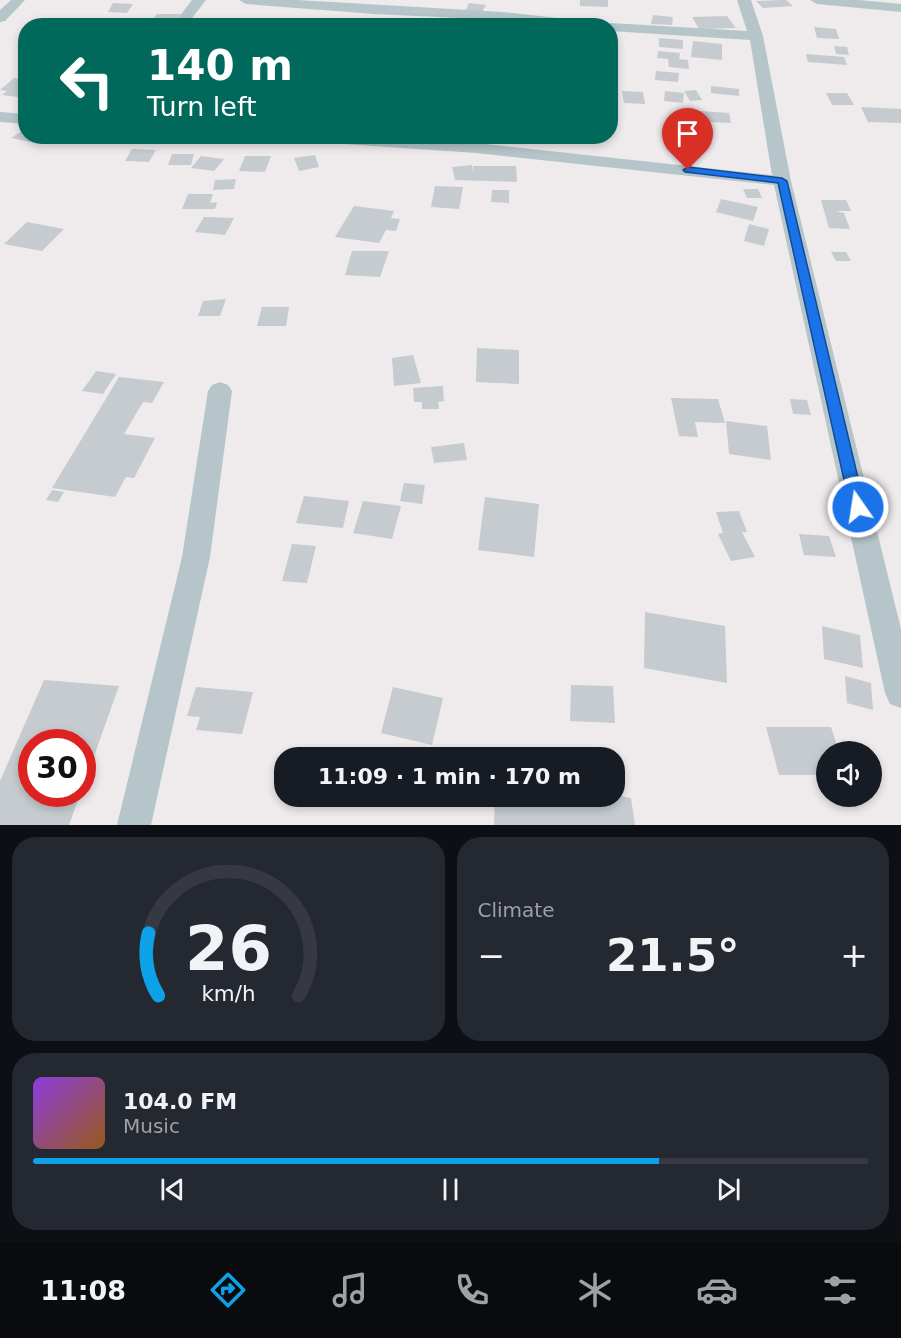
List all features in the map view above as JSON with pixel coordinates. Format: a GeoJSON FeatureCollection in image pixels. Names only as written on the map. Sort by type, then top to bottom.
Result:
{"type":"FeatureCollection","features":[{"type":"Feature","properties":{"kind":"street"},"geometry":{"type":"LineString","coordinates":[[0,18],[18,0]]}},
{"type":"Feature","properties":{"kind":"street"},"geometry":{"type":"LineString","coordinates":[[185,18],[199,0]]}},
{"type":"Feature","properties":{"kind":"street"},"geometry":{"type":"LineString","coordinates":[[246,0],[521,18]]}},
{"type":"Feature","properties":{"kind":"street"},"geometry":{"type":"LineString","coordinates":[[744,0],[756,36],[782,181],[901,693]]}},
{"type":"Feature","properties":{"kind":"street"},"geometry":{"type":"LineString","coordinates":[[817,0],[901,8]]}},
{"type":"Feature","properties":{"kind":"street"},"geometry":{"type":"LineString","coordinates":[[361,18],[365,9]]}},
{"type":"Feature","properties":{"kind":"street"},"geometry":{"type":"LineString","coordinates":[[618,27],[756,36]]}},
{"type":"Feature","properties":{"kind":"street"},"geometry":{"type":"LineString","coordinates":[[0,117],[18,118]]}},
{"type":"Feature","properties":{"kind":"street"},"geometry":{"type":"LineString","coordinates":[[416,144],[476,148],[782,181]]}},
{"type":"Feature","properties":{"kind":"street"},"geometry":{"type":"LineString","coordinates":[[134,825],[196,557],[220,391]]}},
{"type":"Feature","properties":{"kind":"building"},"geometry":{"type":"Polygon","coordinates":[[[580,0],[608,0],[608,7],[580,6],[580,0]]]}},
{"type":"Feature","properties":{"kind":"building"},"geometry":{"type":"Polygon","coordinates":[[[786,0],[793,6],[763,8],[756,1],[786,0]]]}},
{"type":"Feature","properties":{"kind":"building"},"geometry":{"type":"Polygon","coordinates":[[[113,3],[133,4],[127,13],[108,12],[113,3]]]}},
{"type":"Feature","properties":{"kind":"building"},"geometry":{"type":"Polygon","coordinates":[[[469,3],[486,5],[481,14],[465,12],[469,3]]]}},
{"type":"Feature","properties":{"kind":"building"},"geometry":{"type":"Polygon","coordinates":[[[157,14],[181,14],[177,18],[154,18],[157,14]]]}},
{"type":"Feature","properties":{"kind":"building"},"geometry":{"type":"Polygon","coordinates":[[[653,15],[673,17],[672,25],[651,24],[653,15]]]}},
{"type":"Feature","properties":{"kind":"building"},"geometry":{"type":"Polygon","coordinates":[[[727,16],[736,28],[699,29],[692,17],[727,16]]]}},
{"type":"Feature","properties":{"kind":"building"},"geometry":{"type":"Polygon","coordinates":[[[814,27],[836,29],[839,39],[817,38],[814,27]]]}},
{"type":"Feature","properties":{"kind":"building"},"geometry":{"type":"Polygon","coordinates":[[[659,38],[683,40],[683,49],[659,47],[659,38]]]}},
{"type":"Feature","properties":{"kind":"building"},"geometry":{"type":"Polygon","coordinates":[[[693,41],[722,44],[722,60],[691,57],[693,41]]]}},
{"type":"Feature","properties":{"kind":"building"},"geometry":{"type":"Polygon","coordinates":[[[834,46],[847,47],[849,55],[836,54],[834,46]]]}},
{"type":"Feature","properties":{"kind":"building"},"geometry":{"type":"Polygon","coordinates":[[[658,51],[680,53],[679,59],[688,60],[689,69],[669,67],[668,59],[657,58],[658,51]]]}},
{"type":"Feature","properties":{"kind":"building"},"geometry":{"type":"Polygon","coordinates":[[[806,54],[844,57],[847,65],[808,62],[806,54]]]}},
{"type":"Feature","properties":{"kind":"building"},"geometry":{"type":"Polygon","coordinates":[[[656,71],[679,73],[678,82],[655,80],[656,71]]]}},
{"type":"Feature","properties":{"kind":"building"},"geometry":{"type":"Polygon","coordinates":[[[14,78],[18,79],[18,97],[2,95],[7,91],[0,90],[14,78]]]}},
{"type":"Feature","properties":{"kind":"building"},"geometry":{"type":"Polygon","coordinates":[[[711,86],[739,89],[739,96],[711,93],[711,86]]]}},
{"type":"Feature","properties":{"kind":"building"},"geometry":{"type":"Polygon","coordinates":[[[696,90],[702,100],[690,101],[684,91],[696,90]]]}},
{"type":"Feature","properties":{"kind":"building"},"geometry":{"type":"Polygon","coordinates":[[[622,91],[643,92],[645,104],[624,103],[622,91]]]}},
{"type":"Feature","properties":{"kind":"building"},"geometry":{"type":"Polygon","coordinates":[[[665,91],[684,93],[683,103],[664,101],[665,91]]]}},
{"type":"Feature","properties":{"kind":"building"},"geometry":{"type":"Polygon","coordinates":[[[826,93],[847,93],[854,105],[832,105],[826,93]]]}},
{"type":"Feature","properties":{"kind":"building"},"geometry":{"type":"Polygon","coordinates":[[[861,107],[901,109],[901,123],[868,122],[861,107]]]}},
{"type":"Feature","properties":{"kind":"building"},"geometry":{"type":"Polygon","coordinates":[[[685,110],[729,113],[731,123],[687,121],[685,110]]]}},
{"type":"Feature","properties":{"kind":"building"},"geometry":{"type":"Polygon","coordinates":[[[665,139],[681,140],[681,146],[665,145],[665,139]]]}},
{"type":"Feature","properties":{"kind":"building"},"geometry":{"type":"Polygon","coordinates":[[[132,149],[156,150],[149,162],[125,161],[132,149]]]}},
{"type":"Feature","properties":{"kind":"building"},"geometry":{"type":"Polygon","coordinates":[[[172,154],[194,154],[191,165],[168,165],[172,154]]]}},
{"type":"Feature","properties":{"kind":"building"},"geometry":{"type":"Polygon","coordinates":[[[315,155],[319,167],[299,171],[294,158],[315,155]]]}},
{"type":"Feature","properties":{"kind":"building"},"geometry":{"type":"Polygon","coordinates":[[[201,156],[224,159],[214,171],[191,168],[201,156]]]}},
{"type":"Feature","properties":{"kind":"building"},"geometry":{"type":"Polygon","coordinates":[[[245,156],[271,156],[265,172],[239,171],[245,156]]]}},
{"type":"Feature","properties":{"kind":"building"},"geometry":{"type":"Polygon","coordinates":[[[472,165],[473,172],[473,166],[516,166],[517,182],[455,180],[452,167],[472,165]]]}},
{"type":"Feature","properties":{"kind":"building"},"geometry":{"type":"Polygon","coordinates":[[[236,179],[234,189],[213,190],[215,180],[236,179]]]}},
{"type":"Feature","properties":{"kind":"building"},"geometry":{"type":"Polygon","coordinates":[[[435,186],[463,187],[459,209],[431,207],[435,186]]]}},
{"type":"Feature","properties":{"kind":"building"},"geometry":{"type":"Polygon","coordinates":[[[743,189],[758,189],[762,198],[747,198],[743,189]]]}},
{"type":"Feature","properties":{"kind":"building"},"geometry":{"type":"Polygon","coordinates":[[[492,190],[509,190],[509,203],[491,202],[492,190]]]}},
{"type":"Feature","properties":{"kind":"building"},"geometry":{"type":"Polygon","coordinates":[[[188,194],[213,194],[210,203],[217,202],[215,209],[182,209],[188,194]]]}},
{"type":"Feature","properties":{"kind":"building"},"geometry":{"type":"Polygon","coordinates":[[[721,199],[758,207],[753,221],[716,212],[721,199]]]}},
{"type":"Feature","properties":{"kind":"building"},"geometry":{"type":"Polygon","coordinates":[[[821,200],[846,200],[851,211],[836,211],[844,213],[850,229],[829,228],[821,200]]]}},
{"type":"Feature","properties":{"kind":"building"},"geometry":{"type":"Polygon","coordinates":[[[354,206],[394,211],[391,218],[400,219],[396,231],[386,230],[379,243],[335,237],[354,206]]]}},
{"type":"Feature","properties":{"kind":"building"},"geometry":{"type":"Polygon","coordinates":[[[204,217],[234,218],[225,235],[195,232],[204,217]]]}},
{"type":"Feature","properties":{"kind":"building"},"geometry":{"type":"Polygon","coordinates":[[[27,222],[64,229],[42,251],[4,244],[27,222]]]}},
{"type":"Feature","properties":{"kind":"building"},"geometry":{"type":"Polygon","coordinates":[[[749,224],[769,229],[764,246],[744,241],[749,224]]]}},
{"type":"Feature","properties":{"kind":"building"},"geometry":{"type":"Polygon","coordinates":[[[352,251],[389,251],[380,277],[345,275],[352,251]]]}},
{"type":"Feature","properties":{"kind":"building"},"geometry":{"type":"Polygon","coordinates":[[[831,252],[846,252],[851,261],[836,261],[831,252]]]}},
{"type":"Feature","properties":{"kind":"building"},"geometry":{"type":"Polygon","coordinates":[[[226,299],[220,316],[198,316],[203,301],[226,299]]]}},
{"type":"Feature","properties":{"kind":"building"},"geometry":{"type":"Polygon","coordinates":[[[262,307],[289,307],[286,326],[257,326],[262,307]]]}},
{"type":"Feature","properties":{"kind":"building"},"geometry":{"type":"Polygon","coordinates":[[[477,348],[519,350],[519,384],[476,382],[477,348]]]}},
{"type":"Feature","properties":{"kind":"building"},"geometry":{"type":"Polygon","coordinates":[[[413,355],[421,383],[394,386],[392,358],[413,355]]]}},
{"type":"Feature","properties":{"kind":"building"},"geometry":{"type":"Polygon","coordinates":[[[96,371],[116,374],[103,394],[82,391],[96,371]]]}},
{"type":"Feature","properties":{"kind":"building"},"geometry":{"type":"Polygon","coordinates":[[[119,377],[164,382],[152,403],[143,402],[124,434],[155,438],[134,478],[126,477],[115,497],[52,488],[119,377]]]}},
{"type":"Feature","properties":{"kind":"building"},"geometry":{"type":"Polygon","coordinates":[[[443,386],[444,401],[438,402],[439,409],[422,409],[422,402],[414,402],[413,388],[443,386]]]}},
{"type":"Feature","properties":{"kind":"building"},"geometry":{"type":"Polygon","coordinates":[[[671,398],[718,399],[725,423],[695,422],[698,437],[679,436],[671,398]]]}},
{"type":"Feature","properties":{"kind":"building"},"geometry":{"type":"Polygon","coordinates":[[[790,399],[807,400],[811,415],[793,414],[790,399]]]}},
{"type":"Feature","properties":{"kind":"building"},"geometry":{"type":"Polygon","coordinates":[[[726,421],[767,426],[771,460],[729,454],[726,421]]]}},
{"type":"Feature","properties":{"kind":"building"},"geometry":{"type":"Polygon","coordinates":[[[464,443],[467,460],[434,463],[431,447],[464,443]]]}},
{"type":"Feature","properties":{"kind":"building"},"geometry":{"type":"Polygon","coordinates":[[[404,483],[425,485],[422,504],[400,501],[404,483]]]}},
{"type":"Feature","properties":{"kind":"building"},"geometry":{"type":"Polygon","coordinates":[[[52,490],[64,492],[58,502],[46,500],[52,490]]]}},
{"type":"Feature","properties":{"kind":"building"},"geometry":{"type":"Polygon","coordinates":[[[304,496],[349,501],[343,528],[296,523],[304,496]]]}},
{"type":"Feature","properties":{"kind":"building"},"geometry":{"type":"Polygon","coordinates":[[[485,497],[539,504],[534,557],[478,550],[485,497]]]}},
{"type":"Feature","properties":{"kind":"building"},"geometry":{"type":"Polygon","coordinates":[[[363,501],[401,506],[392,539],[353,533],[363,501]]]}},
{"type":"Feature","properties":{"kind":"building"},"geometry":{"type":"Polygon","coordinates":[[[739,511],[747,532],[742,532],[755,557],[731,561],[718,534],[723,533],[716,512],[739,511]]]}},
{"type":"Feature","properties":{"kind":"building"},"geometry":{"type":"Polygon","coordinates":[[[799,534],[829,536],[836,557],[804,555],[799,534]]]}},
{"type":"Feature","properties":{"kind":"building"},"geometry":{"type":"Polygon","coordinates":[[[292,544],[316,546],[307,583],[282,581],[292,544]]]}},
{"type":"Feature","properties":{"kind":"building"},"geometry":{"type":"Polygon","coordinates":[[[645,612],[725,626],[727,683],[644,668],[645,612]]]}},
{"type":"Feature","properties":{"kind":"building"},"geometry":{"type":"Polygon","coordinates":[[[822,626],[860,635],[863,668],[824,659],[822,626]]]}},
{"type":"Feature","properties":{"kind":"building"},"geometry":{"type":"Polygon","coordinates":[[[845,676],[871,683],[873,710],[847,703],[845,676]]]}},
{"type":"Feature","properties":{"kind":"building"},"geometry":{"type":"Polygon","coordinates":[[[44,680],[119,686],[96,751],[96,729],[23,729],[44,680]]]}},
{"type":"Feature","properties":{"kind":"building"},"geometry":{"type":"Polygon","coordinates":[[[571,685],[613,686],[615,723],[570,721],[571,685]]]}},
{"type":"Feature","properties":{"kind":"building"},"geometry":{"type":"Polygon","coordinates":[[[196,687],[253,692],[242,734],[196,730],[200,717],[187,716],[196,687]]]}},
{"type":"Feature","properties":{"kind":"building"},"geometry":{"type":"Polygon","coordinates":[[[393,687],[443,698],[432,745],[381,733],[393,687]]]}},
{"type":"Feature","properties":{"kind":"building"},"geometry":{"type":"Polygon","coordinates":[[[766,727],[831,727],[835,741],[816,741],[816,775],[779,775],[766,727]]]}},
{"type":"Feature","properties":{"kind":"building"},"geometry":{"type":"Polygon","coordinates":[[[18,740],[18,807],[75,807],[69,825],[0,825],[0,781],[18,740]]]}},
{"type":"Feature","properties":{"kind":"building"},"geometry":{"type":"Polygon","coordinates":[[[625,797],[631,798],[635,825],[494,825],[495,807],[625,807],[625,797]]]}},
{"type":"Feature","properties":{"kind":"route"},"geometry":{"type":"LineString","coordinates":[[688,170],[782,181],[858,507]]}}]}
